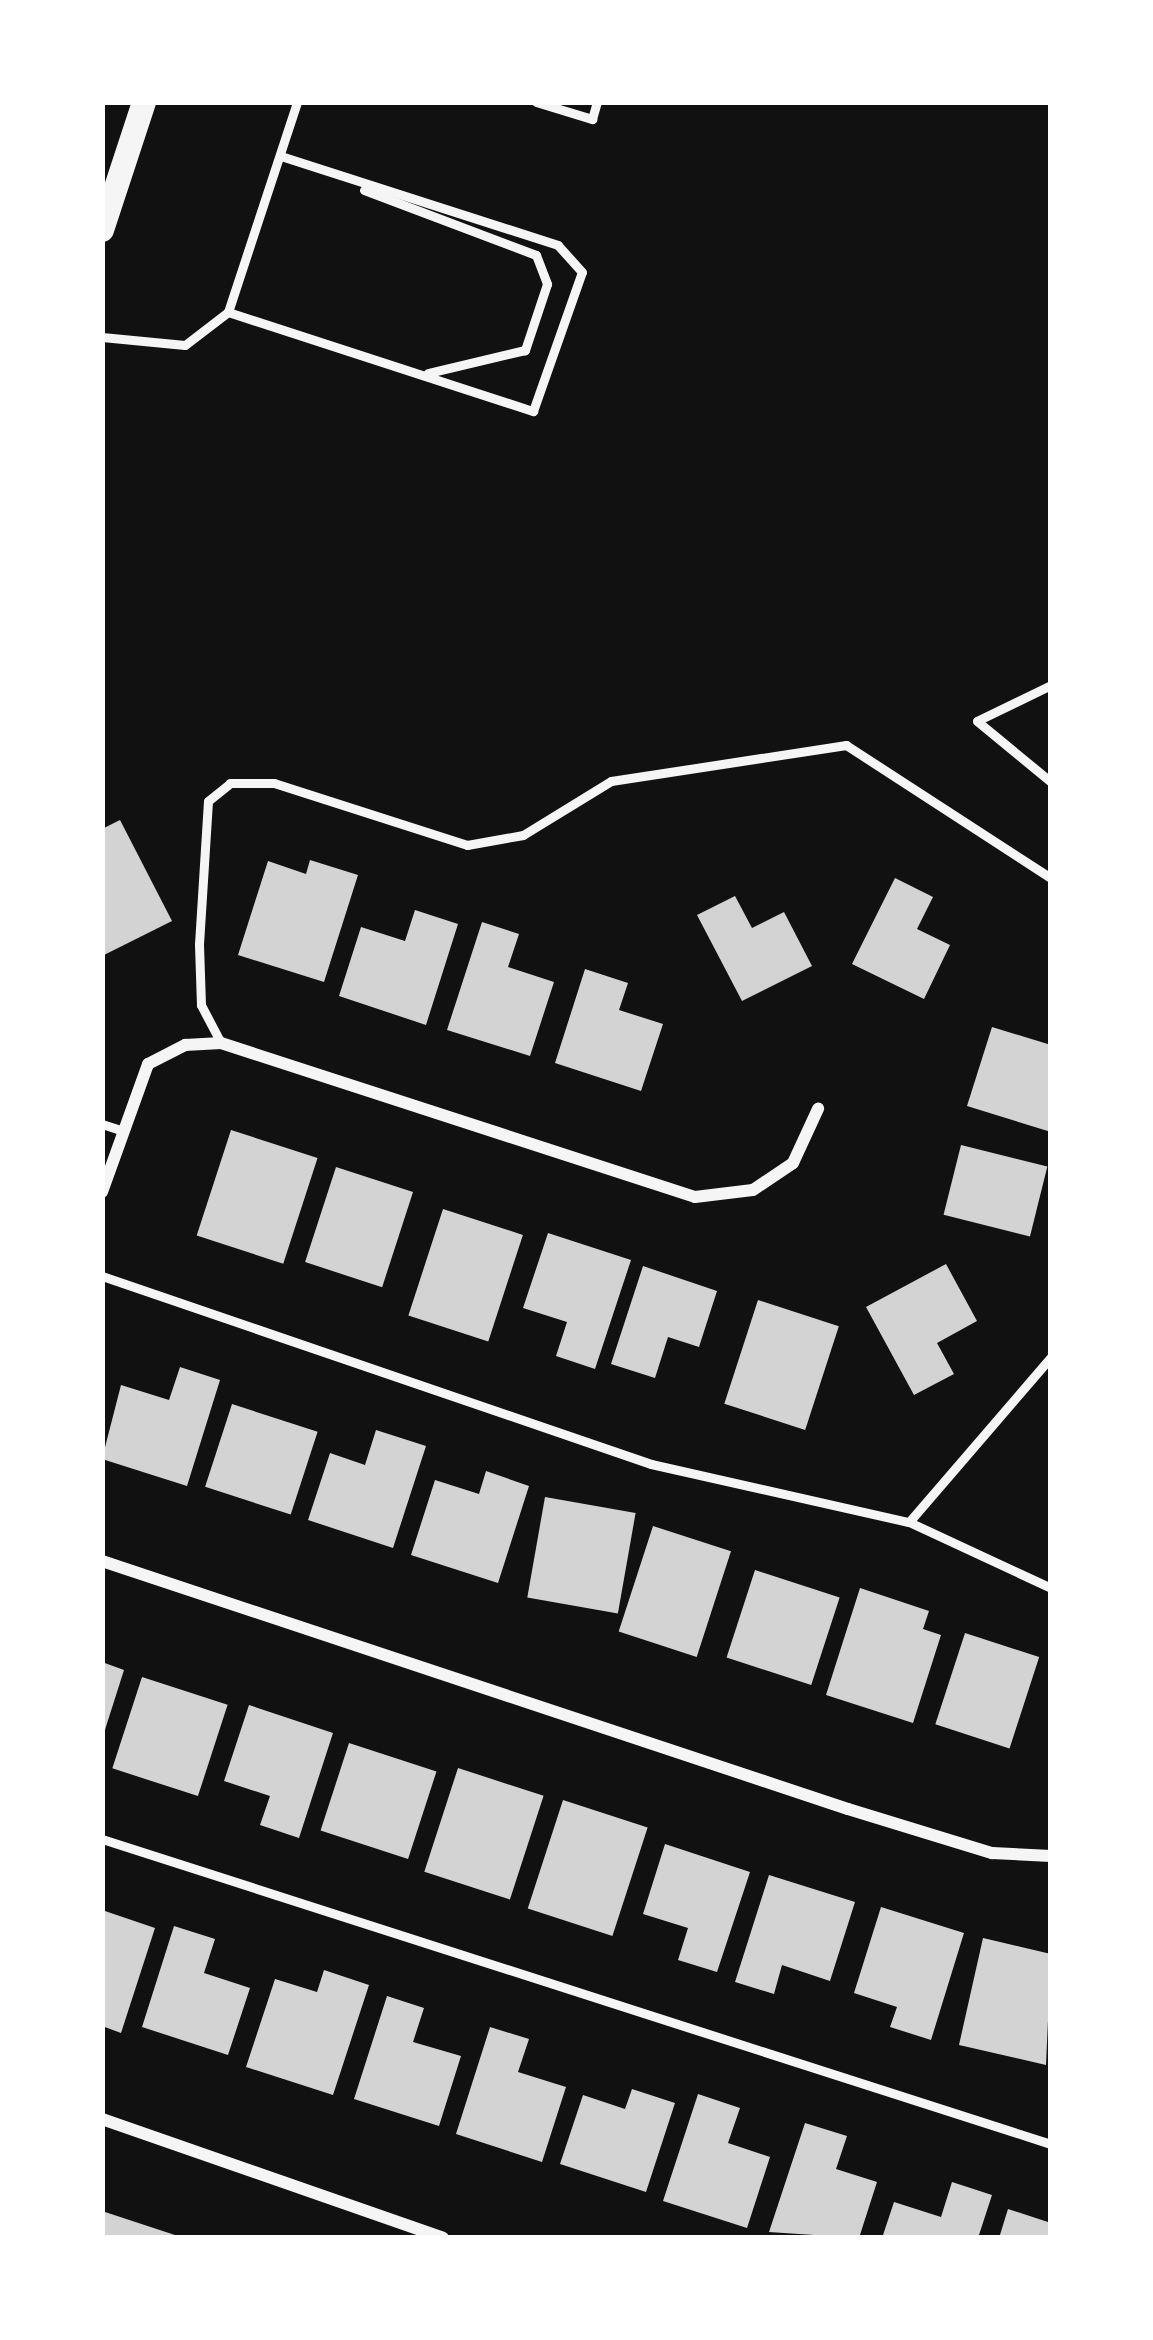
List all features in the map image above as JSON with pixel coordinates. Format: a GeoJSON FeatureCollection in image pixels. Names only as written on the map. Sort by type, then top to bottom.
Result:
{"type":"FeatureCollection","features":[{"type":"Feature","properties":{"kind":"main road"},"geometry":{"type":"LineString","coordinates":[[102,230],[144,102]]}},
{"type":"Feature","properties":{"kind":"street"},"geometry":{"type":"LineString","coordinates":[[102,1192],[148,1064],[221,1043],[695,1197],[754,1190],[793,1162],[818,1109]]}},
{"type":"Feature","properties":{"kind":"street"},"geometry":{"type":"LineString","coordinates":[[102,1561],[848,1808],[992,1852],[1051,1856]]}},
{"type":"Feature","properties":{"kind":"street"},"geometry":{"type":"LineString","coordinates":[[102,2120],[443,2238]]}},
{"type":"Feature","properties":{"kind":"lane"},"geometry":{"type":"LineString","coordinates":[[102,337],[185,344],[228,312],[297,102]]}},
{"type":"Feature","properties":{"kind":"lane"},"geometry":{"type":"LineString","coordinates":[[536,102],[592,119],[597,102]]}},
{"type":"Feature","properties":{"kind":"lane"},"geometry":{"type":"LineString","coordinates":[[280,156],[536,255],[548,284],[525,350],[428,373]]}},
{"type":"Feature","properties":{"kind":"lane"},"geometry":{"type":"LineString","coordinates":[[228,312],[428,373],[533,411],[582,272],[558,245],[354,183]]}},
{"type":"Feature","properties":{"kind":"lane"},"geometry":{"type":"LineString","coordinates":[[1051,685],[977,722],[1051,782]]}},
{"type":"Feature","properties":{"kind":"lane"},"geometry":{"type":"LineString","coordinates":[[221,1043],[201,1005],[199,944],[208,801],[230,783],[274,783],[466,845],[523,835],[611,781],[846,745],[1051,878]]}},
{"type":"Feature","properties":{"kind":"lane"},"geometry":{"type":"LineString","coordinates":[[102,1124],[124,1131]]}},
{"type":"Feature","properties":{"kind":"lane"},"geometry":{"type":"LineString","coordinates":[[102,1276],[651,1464],[910,1522],[1051,1588]]}},
{"type":"Feature","properties":{"kind":"lane"},"geometry":{"type":"LineString","coordinates":[[910,1522],[1051,1357]]}},
{"type":"Feature","properties":{"kind":"lane"},"geometry":{"type":"LineString","coordinates":[[102,1839],[1051,2144]]}},
{"type":"Feature","properties":{"kind":"building"},"geometry":{"type":"Polygon","coordinates":[[[120,820],[172,921],[102,956],[102,829],[120,820]]]}},
{"type":"Feature","properties":{"kind":"building"},"geometry":{"type":"Polygon","coordinates":[[[310,860],[358,875],[324,982],[238,955],[268,861],[306,874],[310,860]]]}},
{"type":"Feature","properties":{"kind":"building"},"geometry":{"type":"Polygon","coordinates":[[[895,878],[933,897],[917,929],[950,945],[924,999],[852,964],[895,878]]]}},
{"type":"Feature","properties":{"kind":"building"},"geometry":{"type":"Polygon","coordinates":[[[735,896],[752,928],[784,912],[812,966],[742,1001],[697,915],[735,896]]]}},
{"type":"Feature","properties":{"kind":"building"},"geometry":{"type":"Polygon","coordinates":[[[415,910],[458,924],[426,1025],[339,996],[361,927],[405,941],[415,910]]]}},
{"type":"Feature","properties":{"kind":"building"},"geometry":{"type":"Polygon","coordinates":[[[482,922],[519,934],[508,967],[554,982],[530,1056],[447,1030],[482,922]]]}},
{"type":"Feature","properties":{"kind":"building"},"geometry":{"type":"Polygon","coordinates":[[[585,969],[628,983],[619,1010],[663,1024],[641,1091],[555,1063],[585,969]]]}},
{"type":"Feature","properties":{"kind":"building"},"geometry":{"type":"Polygon","coordinates":[[[992,1027],[1051,1045],[1051,1132],[967,1106],[992,1027]]]}},
{"type":"Feature","properties":{"kind":"building"},"geometry":{"type":"Polygon","coordinates":[[[231,1130],[318,1158],[283,1264],[197,1236],[231,1130]]]}},
{"type":"Feature","properties":{"kind":"building"},"geometry":{"type":"Polygon","coordinates":[[[961,1145],[1047,1167],[1030,1236],[944,1215],[961,1145]]]}},
{"type":"Feature","properties":{"kind":"building"},"geometry":{"type":"Polygon","coordinates":[[[336,1167],[413,1192],[382,1287],[305,1262],[336,1167]]]}},
{"type":"Feature","properties":{"kind":"building"},"geometry":{"type":"Polygon","coordinates":[[[443,1209],[523,1235],[488,1341],[408,1316],[443,1209]]]}},
{"type":"Feature","properties":{"kind":"building"},"geometry":{"type":"Polygon","coordinates":[[[548,1233],[631,1260],[595,1369],[556,1356],[567,1322],[523,1308],[548,1233]]]}},
{"type":"Feature","properties":{"kind":"building"},"geometry":{"type":"Polygon","coordinates":[[[946,1264],[977,1321],[937,1343],[954,1374],[914,1395],[866,1307],[946,1264]]]}},
{"type":"Feature","properties":{"kind":"building"},"geometry":{"type":"Polygon","coordinates":[[[643,1266],[717,1291],[699,1347],[668,1337],[655,1378],[611,1364],[643,1266]]]}},
{"type":"Feature","properties":{"kind":"building"},"geometry":{"type":"Polygon","coordinates":[[[758,1300],[839,1326],[805,1430],[724,1404],[758,1300]]]}},
{"type":"Feature","properties":{"kind":"building"},"geometry":{"type":"Polygon","coordinates":[[[180,1367],[220,1380],[187,1486],[102,1459],[121,1385],[169,1400],[180,1367]]]}},
{"type":"Feature","properties":{"kind":"building"},"geometry":{"type":"Polygon","coordinates":[[[232,1404],[318,1432],[291,1515],[205,1487],[232,1404]]]}},
{"type":"Feature","properties":{"kind":"building"},"geometry":{"type":"Polygon","coordinates":[[[376,1430],[426,1446],[393,1548],[308,1520],[330,1453],[365,1465],[376,1430]]]}},
{"type":"Feature","properties":{"kind":"building"},"geometry":{"type":"Polygon","coordinates":[[[486,1471],[529,1486],[498,1583],[411,1555],[435,1480],[479,1494],[486,1471]]]}},
{"type":"Feature","properties":{"kind":"building"},"geometry":{"type":"Polygon","coordinates":[[[545,1497],[636,1513],[618,1613],[527,1597],[545,1497]]]}},
{"type":"Feature","properties":{"kind":"building"},"geometry":{"type":"Polygon","coordinates":[[[653,1526],[731,1551],[697,1657],[619,1632],[653,1526]]]}},
{"type":"Feature","properties":{"kind":"building"},"geometry":{"type":"Polygon","coordinates":[[[755,1570],[840,1598],[811,1685],[727,1657],[755,1570]]]}},
{"type":"Feature","properties":{"kind":"building"},"geometry":{"type":"Polygon","coordinates":[[[860,1588],[929,1611],[923,1629],[941,1635],[913,1723],[826,1695],[860,1588]]]}},
{"type":"Feature","properties":{"kind":"building"},"geometry":{"type":"Polygon","coordinates":[[[965,1633],[1039,1657],[1010,1748],[935,1724],[965,1633]]]}},
{"type":"Feature","properties":{"kind":"building"},"geometry":{"type":"Polygon","coordinates":[[[102,1662],[124,1670],[103,1736],[102,1736],[102,1662]]]}},
{"type":"Feature","properties":{"kind":"building"},"geometry":{"type":"Polygon","coordinates":[[[142,1677],[228,1705],[198,1796],[112,1768],[142,1677]]]}},
{"type":"Feature","properties":{"kind":"building"},"geometry":{"type":"Polygon","coordinates":[[[249,1705],[333,1733],[299,1838],[260,1825],[270,1796],[224,1781],[249,1705]]]}},
{"type":"Feature","properties":{"kind":"building"},"geometry":{"type":"Polygon","coordinates":[[[349,1743],[436,1771],[408,1859],[321,1830],[349,1743]]]}},
{"type":"Feature","properties":{"kind":"building"},"geometry":{"type":"Polygon","coordinates":[[[458,1768],[544,1796],[510,1899],[424,1872],[458,1768]]]}},
{"type":"Feature","properties":{"kind":"building"},"geometry":{"type":"Polygon","coordinates":[[[563,1800],[648,1828],[612,1936],[528,1908],[563,1800]]]}},
{"type":"Feature","properties":{"kind":"building"},"geometry":{"type":"Polygon","coordinates":[[[665,1844],[750,1872],[717,1972],[678,1960],[688,1928],[643,1914],[665,1844]]]}},
{"type":"Feature","properties":{"kind":"building"},"geometry":{"type":"Polygon","coordinates":[[[769,1875],[855,1902],[830,1981],[782,1965],[774,1994],[735,1982],[769,1875]]]}},
{"type":"Feature","properties":{"kind":"building"},"geometry":{"type":"Polygon","coordinates":[[[881,1907],[964,1933],[931,2040],[890,2027],[897,2007],[854,1993],[881,1907]]]}},
{"type":"Feature","properties":{"kind":"building"},"geometry":{"type":"Polygon","coordinates":[[[102,1910],[155,1928],[121,2033],[102,2026],[102,1910]]]}},
{"type":"Feature","properties":{"kind":"building"},"geometry":{"type":"Polygon","coordinates":[[[174,1926],[215,1939],[204,1973],[250,1988],[228,2055],[142,2027],[174,1926]]]}},
{"type":"Feature","properties":{"kind":"building"},"geometry":{"type":"Polygon","coordinates":[[[983,1938],[1051,1954],[1046,2065],[959,2045],[983,1938]]]}},
{"type":"Feature","properties":{"kind":"building"},"geometry":{"type":"Polygon","coordinates":[[[324,1970],[369,1985],[333,2095],[246,2067],[275,1979],[317,1992],[324,1970]]]}},
{"type":"Feature","properties":{"kind":"building"},"geometry":{"type":"Polygon","coordinates":[[[387,1996],[424,2008],[413,2042],[461,2056],[439,2126],[354,2099],[387,1996]]]}},
{"type":"Feature","properties":{"kind":"building"},"geometry":{"type":"Polygon","coordinates":[[[490,2027],[529,2039],[518,2072],[566,2087],[542,2162],[456,2134],[490,2027]]]}},
{"type":"Feature","properties":{"kind":"building"},"geometry":{"type":"Polygon","coordinates":[[[632,2089],[675,2103],[646,2192],[560,2164],[583,2095],[625,2109],[632,2089]]]}},
{"type":"Feature","properties":{"kind":"building"},"geometry":{"type":"Polygon","coordinates":[[[698,2094],[740,2108],[728,2143],[770,2157],[747,2228],[663,2201],[698,2094]]]}},
{"type":"Feature","properties":{"kind":"building"},"geometry":{"type":"Polygon","coordinates":[[[805,2123],[847,2136],[836,2169],[877,2182],[859,2238],[769,2232],[805,2123]]]}},
{"type":"Feature","properties":{"kind":"building"},"geometry":{"type":"Polygon","coordinates":[[[952,2182],[992,2195],[978,2238],[882,2238],[894,2202],[941,2217],[952,2182]]]}},
{"type":"Feature","properties":{"kind":"building"},"geometry":{"type":"Polygon","coordinates":[[[1008,2209],[1051,2223],[1051,2238],[999,2238],[1008,2209]]]}},
{"type":"Feature","properties":{"kind":"building"},"geometry":{"type":"Polygon","coordinates":[[[102,2211],[181,2237],[181,2238],[102,2238],[102,2211]]]}}]}
